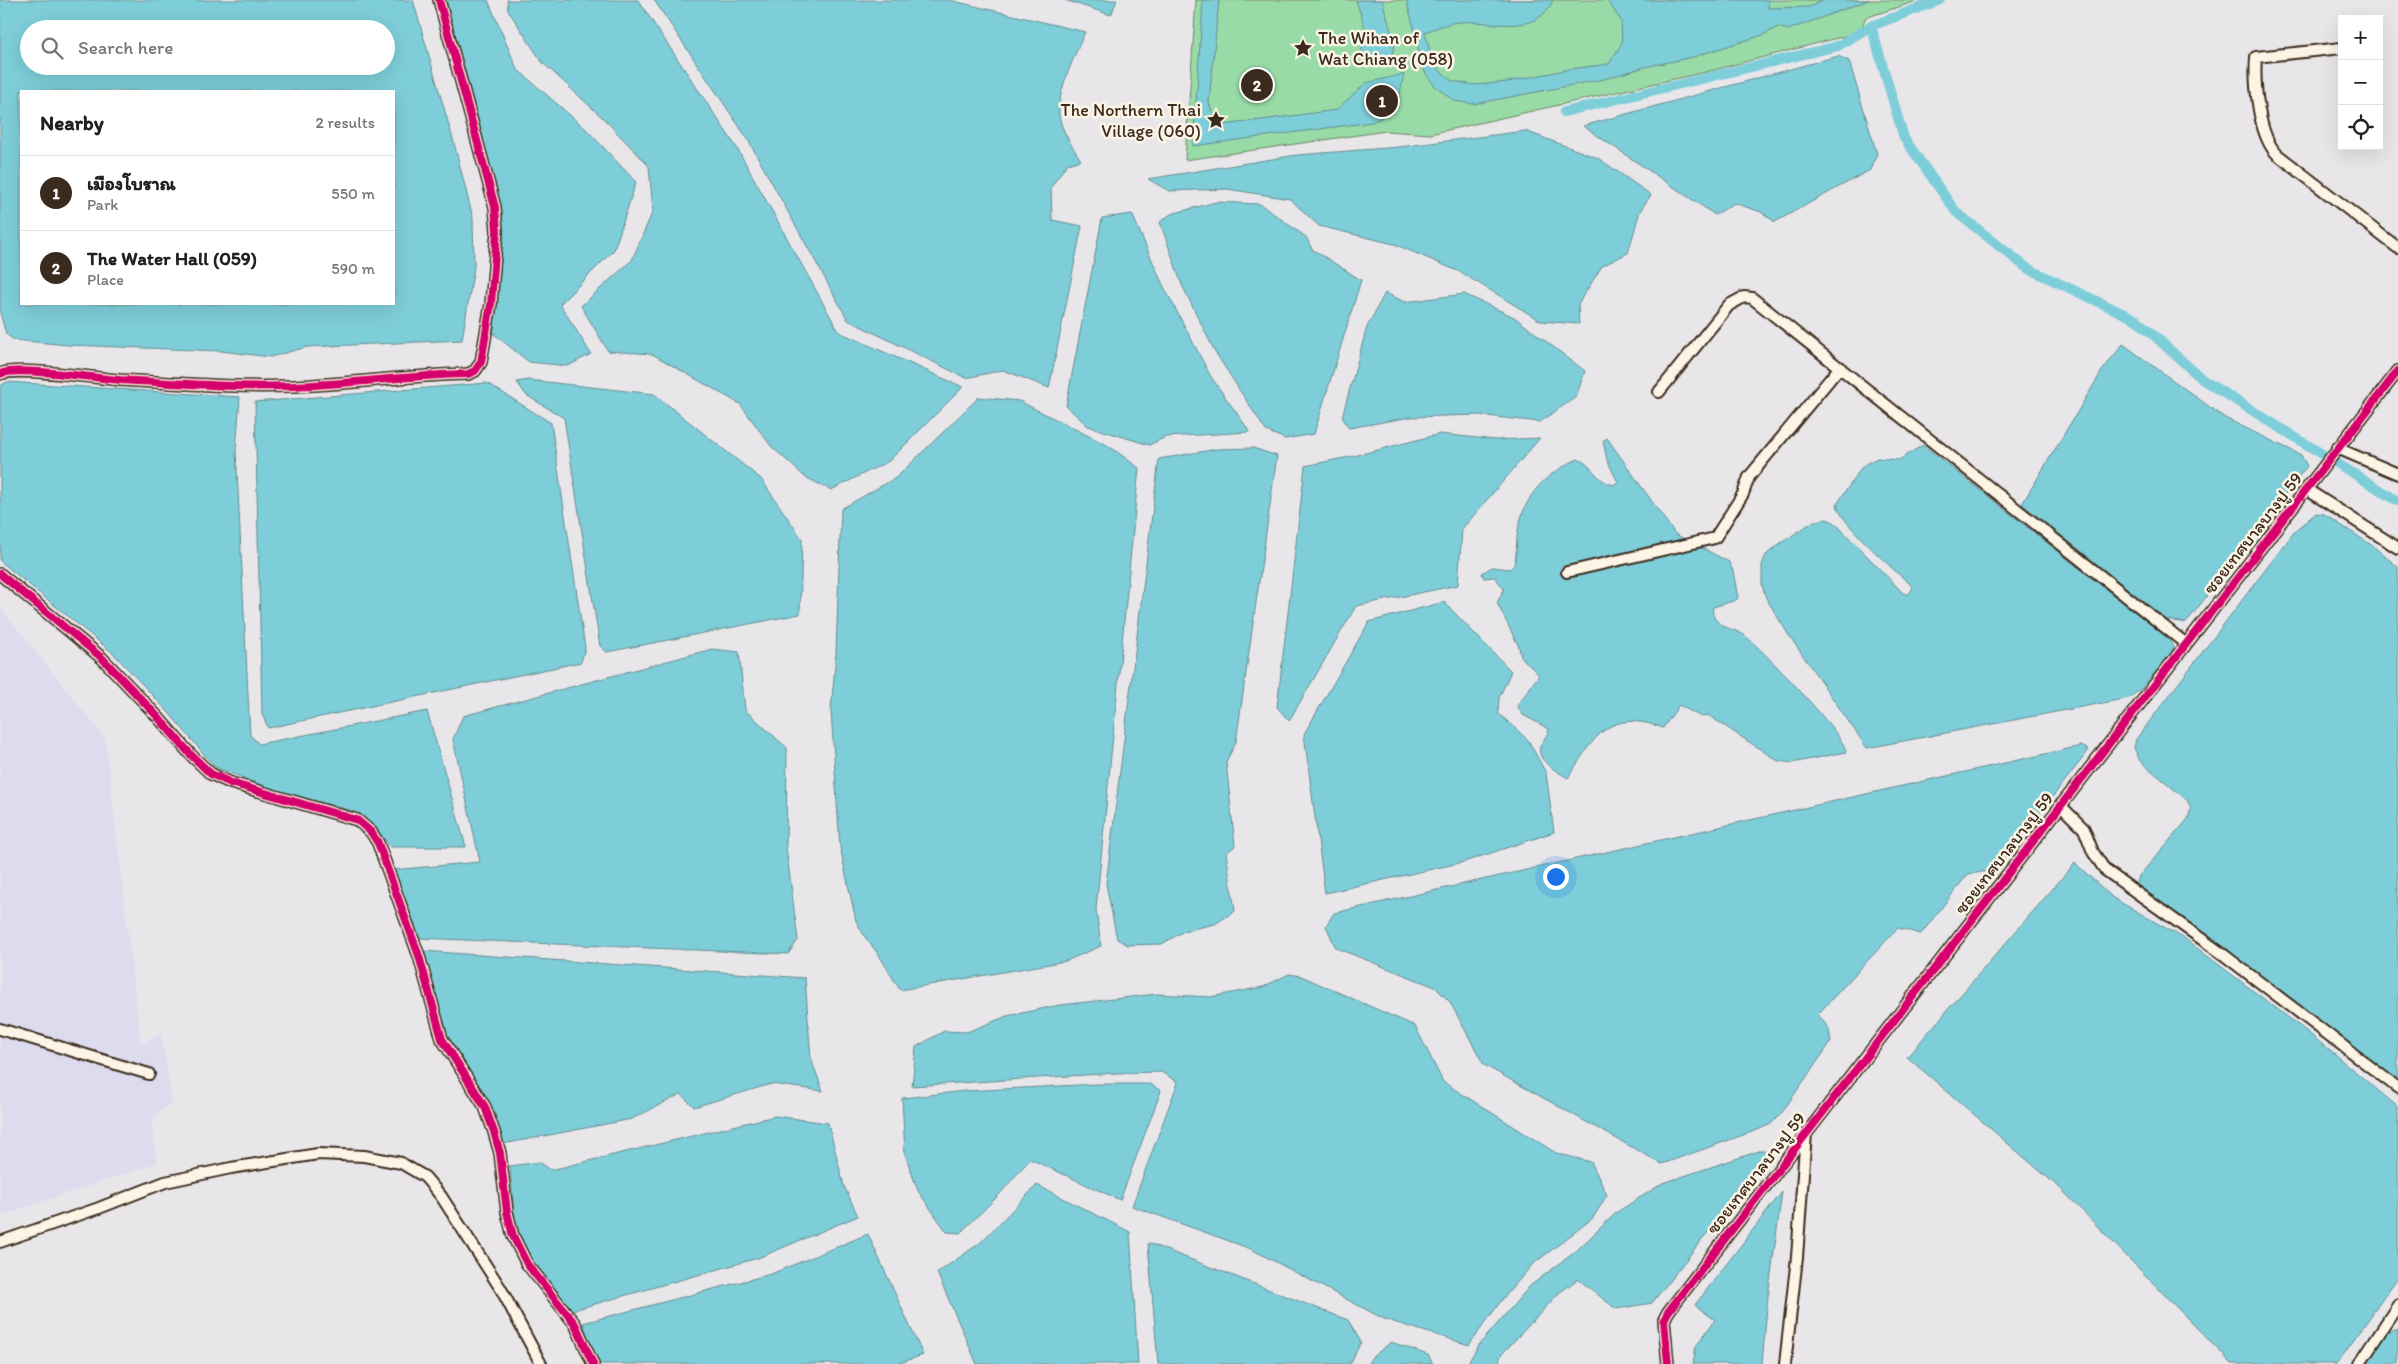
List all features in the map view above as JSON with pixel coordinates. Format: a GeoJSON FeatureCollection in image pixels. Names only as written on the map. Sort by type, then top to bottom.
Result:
{"type":"FeatureCollection","features":[{"type":"Feature","properties":{"kind":"street"},"geometry":{"type":"LineString","coordinates":[[0,374],[13,370],[97,378],[249,387],[296,386],[422,375],[468,374],[475,371],[481,362],[491,304],[497,231],[496,207],[439,0]]}},
{"type":"Feature","properties":{"kind":"street"},"geometry":{"type":"LineString","coordinates":[[2338,48],[2256,57],[2255,74],[2264,134],[2278,155],[2398,248]]}},
{"type":"Feature","properties":{"kind":"street"},"geometry":{"type":"LineString","coordinates":[[1659,392],[1729,305],[1744,297],[1759,302],[2186,644]]}},
{"type":"Feature","properties":{"kind":"street"},"geometry":{"type":"LineString","coordinates":[[1567,572],[1715,538],[1743,494],[1749,476],[1840,367]]}},
{"type":"Feature","properties":{"kind":"street","name":"ซอยเทศบาลบางปู 59"},"geometry":{"type":"LineString","coordinates":[[1668,1364],[1664,1320],[1668,1312],[2398,371]]}},
{"type":"Feature","properties":{"kind":"street"},"geometry":{"type":"LineString","coordinates":[[2335,451],[2398,474]]}},
{"type":"Feature","properties":{"kind":"street"},"geometry":{"type":"LineString","coordinates":[[2306,489],[2398,548]]}},
{"type":"Feature","properties":{"kind":"street"},"geometry":{"type":"LineString","coordinates":[[0,574],[102,658],[191,755],[211,774],[231,783],[350,818],[371,832],[378,843],[414,942],[442,1039],[485,1107],[494,1132],[500,1153],[507,1212],[513,1236],[527,1264],[575,1324],[592,1364]]}},
{"type":"Feature","properties":{"kind":"street"},"geometry":{"type":"LineString","coordinates":[[2060,806],[2084,829],[2093,852],[2105,870],[2224,955],[2398,1088]]}},
{"type":"Feature","properties":{"kind":"street"},"geometry":{"type":"LineString","coordinates":[[0,1028],[149,1074]]}},
{"type":"Feature","properties":{"kind":"street"},"geometry":{"type":"LineString","coordinates":[[1785,1364],[1797,1257],[1806,1132]]}},
{"type":"Feature","properties":{"kind":"street"},"geometry":{"type":"LineString","coordinates":[[0,1242],[99,1208],[165,1182],[231,1168],[318,1154],[364,1156],[401,1163],[425,1177],[441,1196],[501,1289],[541,1364]]}},
{"type":"Feature","properties":{"kind":"street"},"geometry":{"type":"LineString","coordinates":[[2358,1364],[2395,1314],[2398,1305]]}},
{"type":"Feature","properties":{"kind":"shaded area"},"geometry":{"type":"Polygon","coordinates":[[[0,607],[105,738],[141,1045],[161,1034],[172,1102],[151,1120],[157,1163],[0,1216],[0,607]]]}},
{"type":"Feature","properties":{"kind":"green space"},"geometry":{"type":"Polygon","coordinates":[[[1196,0],[1920,0],[1865,18],[1861,32],[1710,71],[1430,134],[1386,131],[1185,160],[1196,0]]]}},
{"type":"Feature","properties":{"kind":"water"},"geometry":{"type":"Polygon","coordinates":[[[0,0],[413,0],[454,143],[473,218],[474,267],[462,340],[307,347],[270,357],[221,351],[68,345],[14,340],[6,334],[0,313],[0,0]]]}},
{"type":"Feature","properties":{"kind":"water"},"geometry":{"type":"Polygon","coordinates":[[[446,0],[488,0],[517,69],[587,130],[636,182],[614,250],[560,304],[591,354],[568,366],[529,362],[494,334],[494,292],[504,236],[481,130],[446,0]]]}},
{"type":"Feature","properties":{"kind":"water"},"geometry":{"type":"Polygon","coordinates":[[[507,0],[638,0],[737,148],[839,332],[963,387],[889,461],[831,490],[805,477],[771,446],[740,404],[652,354],[608,351],[581,306],[632,260],[653,211],[649,166],[604,119],[542,62],[508,10],[507,0]]]}},
{"type":"Feature","properties":{"kind":"water"},"geometry":{"type":"Polygon","coordinates":[[[654,0],[949,0],[1085,32],[1065,81],[1059,110],[1063,130],[1081,160],[1067,164],[1051,187],[1052,220],[1082,226],[1049,388],[1003,370],[966,378],[848,320],[747,138],[654,0]]]}},
{"type":"Feature","properties":{"kind":"water"},"geometry":{"type":"Polygon","coordinates":[[[1065,0],[1117,0],[1111,15],[1065,0]]]}},
{"type":"Feature","properties":{"kind":"water"},"geometry":{"type":"Polygon","coordinates":[[[1203,0],[1219,0],[1209,102],[1216,126],[1336,110],[1366,83],[1404,74],[1396,104],[1388,113],[1372,122],[1193,146],[1203,0]]]}},
{"type":"Feature","properties":{"kind":"water"},"geometry":{"type":"Polygon","coordinates":[[[1356,0],[1382,0],[1395,44],[1390,63],[1373,67],[1360,54],[1367,34],[1356,0]]]}},
{"type":"Feature","properties":{"kind":"water"},"geometry":{"type":"Polygon","coordinates":[[[1406,0],[1553,0],[1546,12],[1536,19],[1524,23],[1458,22],[1425,32],[1436,67],[1452,81],[1475,85],[1507,82],[1570,69],[1609,64],[1622,43],[1621,21],[1607,0],[1769,0],[1768,8],[1809,7],[1825,0],[1869,0],[1788,30],[1778,27],[1763,35],[1693,57],[1645,67],[1604,79],[1474,104],[1454,101],[1434,85],[1426,74],[1419,58],[1417,38],[1406,0]]]}},
{"type":"Feature","properties":{"kind":"water"},"geometry":{"type":"Polygon","coordinates":[[[1838,56],[1849,61],[1877,154],[1870,170],[1775,222],[1761,212],[1734,203],[1715,215],[1583,126],[1838,56]]]}},
{"type":"Feature","properties":{"kind":"water"},"geometry":{"type":"Polygon","coordinates":[[[1525,131],[1598,158],[1651,195],[1640,211],[1628,253],[1602,266],[1578,304],[1579,324],[1541,321],[1460,272],[1394,244],[1319,226],[1290,199],[1227,189],[1169,191],[1148,179],[1297,155],[1399,147],[1525,131]]]}},
{"type":"Feature","properties":{"kind":"water"},"geometry":{"type":"Polygon","coordinates":[[[1216,202],[1260,204],[1306,237],[1312,249],[1361,280],[1314,434],[1285,439],[1266,431],[1215,352],[1182,285],[1160,222],[1171,214],[1216,202]]]}},
{"type":"Feature","properties":{"kind":"water"},"geometry":{"type":"Polygon","coordinates":[[[1132,214],[1162,283],[1211,377],[1250,432],[1166,437],[1149,445],[1088,426],[1066,406],[1102,218],[1132,214]]]}},
{"type":"Feature","properties":{"kind":"water"},"geometry":{"type":"Polygon","coordinates":[[[1385,293],[1405,302],[1464,294],[1514,317],[1585,371],[1576,397],[1540,422],[1478,415],[1411,417],[1349,428],[1342,417],[1367,327],[1385,293]]]}},
{"type":"Feature","properties":{"kind":"water"},"geometry":{"type":"Polygon","coordinates":[[[2123,344],[2225,418],[2301,455],[2307,466],[2186,623],[2167,620],[2022,504],[2102,371],[2123,344]]]}},
{"type":"Feature","properties":{"kind":"water"},"geometry":{"type":"Polygon","coordinates":[[[528,380],[654,394],[761,479],[802,539],[800,614],[607,652],[600,646],[564,418],[526,395],[517,382],[528,380]]]}},
{"type":"Feature","properties":{"kind":"water"},"geometry":{"type":"Polygon","coordinates":[[[7,382],[240,397],[236,450],[250,735],[259,744],[427,711],[466,847],[390,847],[374,825],[349,810],[269,788],[215,767],[169,713],[113,653],[0,561],[0,386],[7,382]]]}},
{"type":"Feature","properties":{"kind":"water"},"geometry":{"type":"Polygon","coordinates":[[[487,383],[551,423],[585,648],[581,662],[268,728],[262,714],[255,402],[487,383]]]}},
{"type":"Feature","properties":{"kind":"water"},"geometry":{"type":"Polygon","coordinates":[[[979,397],[1019,401],[1109,446],[1139,468],[1096,909],[1101,946],[1066,961],[900,990],[856,921],[840,847],[831,711],[836,653],[841,509],[897,477],[979,397]]]}},
{"type":"Feature","properties":{"kind":"water"},"geometry":{"type":"Polygon","coordinates":[[[1440,434],[1496,440],[1540,438],[1462,529],[1458,585],[1356,606],[1289,721],[1277,707],[1305,466],[1358,455],[1440,434]]]}},
{"type":"Feature","properties":{"kind":"water"},"geometry":{"type":"Polygon","coordinates":[[[1607,438],[1675,534],[1729,562],[1733,571],[1738,598],[1713,607],[1713,615],[1716,619],[1723,626],[1744,635],[1767,656],[1833,729],[1843,743],[1846,752],[1792,763],[1778,761],[1708,715],[1701,717],[1679,705],[1663,728],[1629,721],[1616,724],[1605,730],[1595,738],[1568,778],[1554,770],[1541,757],[1540,747],[1549,729],[1523,715],[1517,706],[1539,675],[1521,657],[1519,647],[1497,603],[1504,589],[1495,577],[1484,578],[1482,573],[1492,567],[1510,569],[1514,565],[1521,517],[1531,496],[1556,471],[1578,459],[1587,464],[1607,483],[1613,485],[1618,482],[1607,460],[1603,441],[1607,438]]]}},
{"type":"Feature","properties":{"kind":"water"},"geometry":{"type":"Polygon","coordinates":[[[1923,445],[2168,638],[2174,648],[2141,689],[2129,698],[1867,748],[1788,634],[1766,598],[1762,585],[1762,565],[1766,555],[1778,545],[1814,521],[1827,519],[1834,522],[1903,593],[1908,595],[1913,588],[1910,584],[1857,533],[1840,512],[1837,504],[1861,468],[1867,463],[1877,458],[1899,460],[1923,445]]]}},
{"type":"Feature","properties":{"kind":"water"},"geometry":{"type":"Polygon","coordinates":[[[1253,448],[1277,456],[1236,742],[1226,762],[1235,846],[1226,853],[1235,911],[1215,924],[1184,931],[1162,944],[1128,945],[1117,939],[1106,884],[1159,459],[1217,449],[1253,448]]]}},
{"type":"Feature","properties":{"kind":"water"},"geometry":{"type":"Polygon","coordinates":[[[2316,513],[2324,514],[2373,546],[2398,567],[2398,1081],[2137,890],[2136,886],[2139,876],[2188,819],[2191,808],[2187,800],[2140,761],[2134,748],[2136,739],[2295,531],[2316,513]]]}},
{"type":"Feature","properties":{"kind":"water"},"geometry":{"type":"Polygon","coordinates":[[[1444,602],[1511,671],[1499,698],[1498,713],[1528,740],[1546,773],[1554,832],[1464,862],[1325,893],[1304,734],[1369,622],[1444,602]]]}},
{"type":"Feature","properties":{"kind":"water"},"geometry":{"type":"Polygon","coordinates":[[[712,649],[739,652],[745,710],[787,748],[786,847],[798,940],[788,954],[418,938],[392,870],[480,862],[453,739],[463,716],[712,649]]]}},
{"type":"Feature","properties":{"kind":"water"},"geometry":{"type":"Polygon","coordinates":[[[2081,746],[2089,750],[2009,853],[1990,871],[1968,874],[1921,934],[1898,928],[1818,1014],[1829,1029],[1831,1042],[1780,1115],[1771,1124],[1662,1164],[1484,1065],[1450,1002],[1435,987],[1336,948],[1326,926],[1334,913],[2081,746]]]}},
{"type":"Feature","properties":{"kind":"water"},"geometry":{"type":"Polygon","coordinates":[[[2075,863],[2113,898],[2185,939],[2306,1031],[2398,1107],[2398,1277],[2337,1364],[2232,1364],[2061,1189],[1907,1057],[2075,863]]]}},
{"type":"Feature","properties":{"kind":"water"},"geometry":{"type":"Polygon","coordinates":[[[423,951],[805,978],[811,1059],[823,1091],[771,1084],[694,1107],[681,1094],[632,1119],[503,1144],[488,1109],[449,1045],[423,951]]]}},
{"type":"Feature","properties":{"kind":"water"},"geometry":{"type":"Polygon","coordinates":[[[1289,974],[1301,976],[1415,1026],[1443,1082],[1556,1153],[1591,1162],[1607,1195],[1593,1218],[1532,1265],[1501,1301],[1469,1345],[1384,1319],[1251,1249],[1132,1206],[1178,1082],[1161,1072],[1116,1073],[912,1086],[916,1047],[944,1031],[967,1032],[1007,1016],[1060,1005],[1157,994],[1210,997],[1263,987],[1289,974]]]}},
{"type":"Feature","properties":{"kind":"water"},"geometry":{"type":"Polygon","coordinates":[[[1098,1084],[1150,1084],[1161,1091],[1120,1200],[1030,1159],[998,1196],[960,1233],[947,1232],[918,1191],[905,1154],[902,1098],[965,1091],[1098,1084]]]}},
{"type":"Feature","properties":{"kind":"water"},"geometry":{"type":"Polygon","coordinates":[[[775,1116],[828,1123],[844,1186],[858,1216],[758,1258],[570,1311],[530,1262],[515,1226],[510,1166],[539,1162],[551,1170],[775,1116]]]}},
{"type":"Feature","properties":{"kind":"water"},"geometry":{"type":"Polygon","coordinates":[[[1762,1150],[1770,1153],[1652,1303],[1616,1309],[1578,1279],[1559,1293],[1501,1355],[1498,1364],[1467,1364],[1479,1345],[1530,1286],[1575,1252],[1617,1212],[1663,1183],[1762,1150]]]}},
{"type":"Feature","properties":{"kind":"water"},"geometry":{"type":"Polygon","coordinates":[[[1037,1185],[1130,1232],[1138,1364],[977,1364],[937,1273],[980,1243],[1037,1185]]]}},
{"type":"Feature","properties":{"kind":"water"},"geometry":{"type":"Polygon","coordinates":[[[1782,1192],[1768,1296],[1762,1364],[1693,1364],[1696,1346],[1715,1320],[1695,1305],[1782,1192]]]}},
{"type":"Feature","properties":{"kind":"water"},"geometry":{"type":"Polygon","coordinates":[[[868,1234],[923,1355],[897,1364],[597,1364],[583,1323],[771,1274],[868,1234]]]}},
{"type":"Feature","properties":{"kind":"water"},"geometry":{"type":"Polygon","coordinates":[[[1148,1243],[1348,1320],[1361,1342],[1350,1364],[1158,1364],[1148,1243]]]}},
{"type":"Feature","properties":{"kind":"water"},"geometry":{"type":"Polygon","coordinates":[[[2398,1329],[2398,1364],[2364,1364],[2385,1333],[2398,1329]]]}},
{"type":"Feature","properties":{"kind":"water"},"geometry":{"type":"Polygon","coordinates":[[[1391,1342],[1428,1355],[1433,1364],[1368,1364],[1371,1358],[1391,1342]]]}},
{"type":"Feature","properties":{"kind":"waterway"},"geometry":{"type":"LineString","coordinates":[[1564,112],[1838,46],[1871,26],[1940,0]]}},
{"type":"Feature","properties":{"kind":"waterway"},"geometry":{"type":"LineString","coordinates":[[1871,26],[1904,138],[1956,212],[2027,268],[2137,320],[2203,380],[2398,501]]}},
{"type":"Feature","properties":{"kind":"cycle path"},"geometry":{"type":"LineString","coordinates":[[0,374],[22,371],[120,380],[207,385],[272,386],[316,385],[468,374],[475,371],[481,362],[491,304],[497,231],[495,207],[439,0]]}},
{"type":"Feature","properties":{"kind":"cycle path"},"geometry":{"type":"LineString","coordinates":[[1668,1364],[1664,1320],[1668,1312],[2398,371]]}},
{"type":"Feature","properties":{"kind":"cycle path"},"geometry":{"type":"LineString","coordinates":[[0,574],[102,658],[191,755],[211,774],[231,783],[357,820],[371,832],[378,843],[419,956],[442,1039],[485,1107],[494,1132],[500,1153],[507,1212],[513,1236],[527,1264],[575,1324],[593,1364]]}},
{"type":"Feature","properties":{"kind":"place","name":"The Wihan of Wat Chiang (058)"},"geometry":{"type":"Point","coordinates":[1303,48]}},
{"type":"Feature","properties":{"kind":"place","name":"The Water Hall (059)"},"geometry":{"type":"Point","coordinates":[1257,85]}},
{"type":"Feature","properties":{"kind":"place","name":"เมืองโบราณ"},"geometry":{"type":"Point","coordinates":[1382,101]}},
{"type":"Feature","properties":{"kind":"place","name":"The Northern Thai Village (060)"},"geometry":{"type":"Point","coordinates":[1216,120]}}]}
